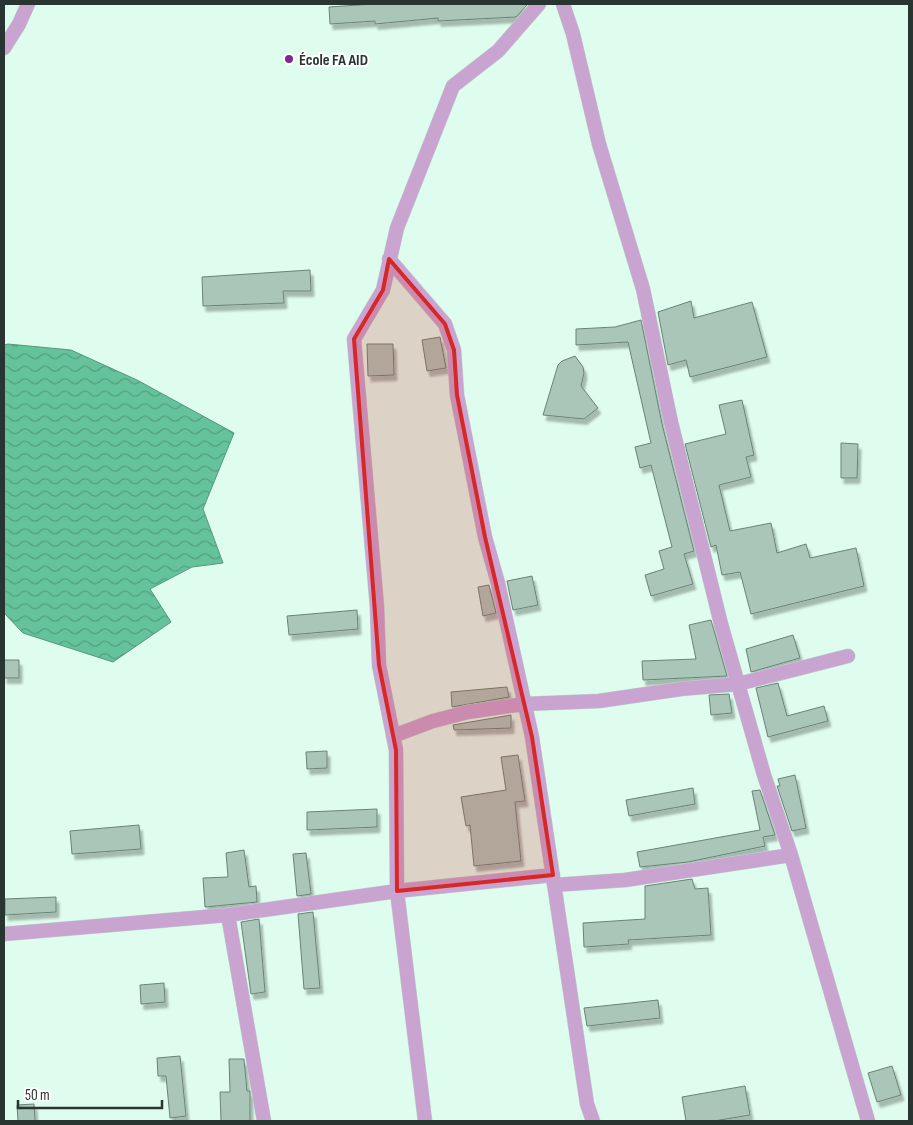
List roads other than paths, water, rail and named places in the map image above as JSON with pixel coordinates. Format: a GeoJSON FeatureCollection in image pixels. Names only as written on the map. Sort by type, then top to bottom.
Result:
{"type":"FeatureCollection","features":[{"type":"Feature","properties":{"kind":"street"},"geometry":{"type":"LineString","coordinates":[[4,48],[19,24],[28,4]]}},
{"type":"Feature","properties":{"kind":"street"},"geometry":{"type":"LineString","coordinates":[[425,1121],[397,891],[396,750],[379,665],[377,607],[354,339],[382,290],[396,228],[453,86],[498,51],[539,4]]}},
{"type":"Feature","properties":{"kind":"street"},"geometry":{"type":"LineString","coordinates":[[562,4],[572,34],[599,144],[642,289],[671,422],[738,684],[764,775],[791,855],[868,1121]]}},
{"type":"Feature","properties":{"kind":"street"},"geometry":{"type":"LineString","coordinates":[[389,259],[445,324],[454,350],[458,395],[484,537],[498,583],[532,737],[587,1104],[593,1121]]}},
{"type":"Feature","properties":{"kind":"street"},"geometry":{"type":"LineString","coordinates":[[393,736],[433,721],[468,712],[524,704],[599,701],[681,688],[738,684],[848,656]]}},
{"type":"Feature","properties":{"kind":"street"},"geometry":{"type":"LineString","coordinates":[[4,934],[228,915],[397,891],[554,880],[625,880],[791,855]]}},
{"type":"Feature","properties":{"kind":"street"},"geometry":{"type":"LineString","coordinates":[[228,915],[264,1121]]}},
{"type":"Feature","properties":{"kind":"water"},"geometry":{"type":"Polygon","coordinates":[[[4,345],[71,350],[137,380],[234,433],[203,509],[223,563],[192,567],[150,589],[171,622],[113,662],[23,633],[4,613],[4,345]]]}},
{"type":"Feature","properties":{"kind":"place","name":"École FA AID"},"geometry":{"type":"Point","coordinates":[289,59]}}]}
